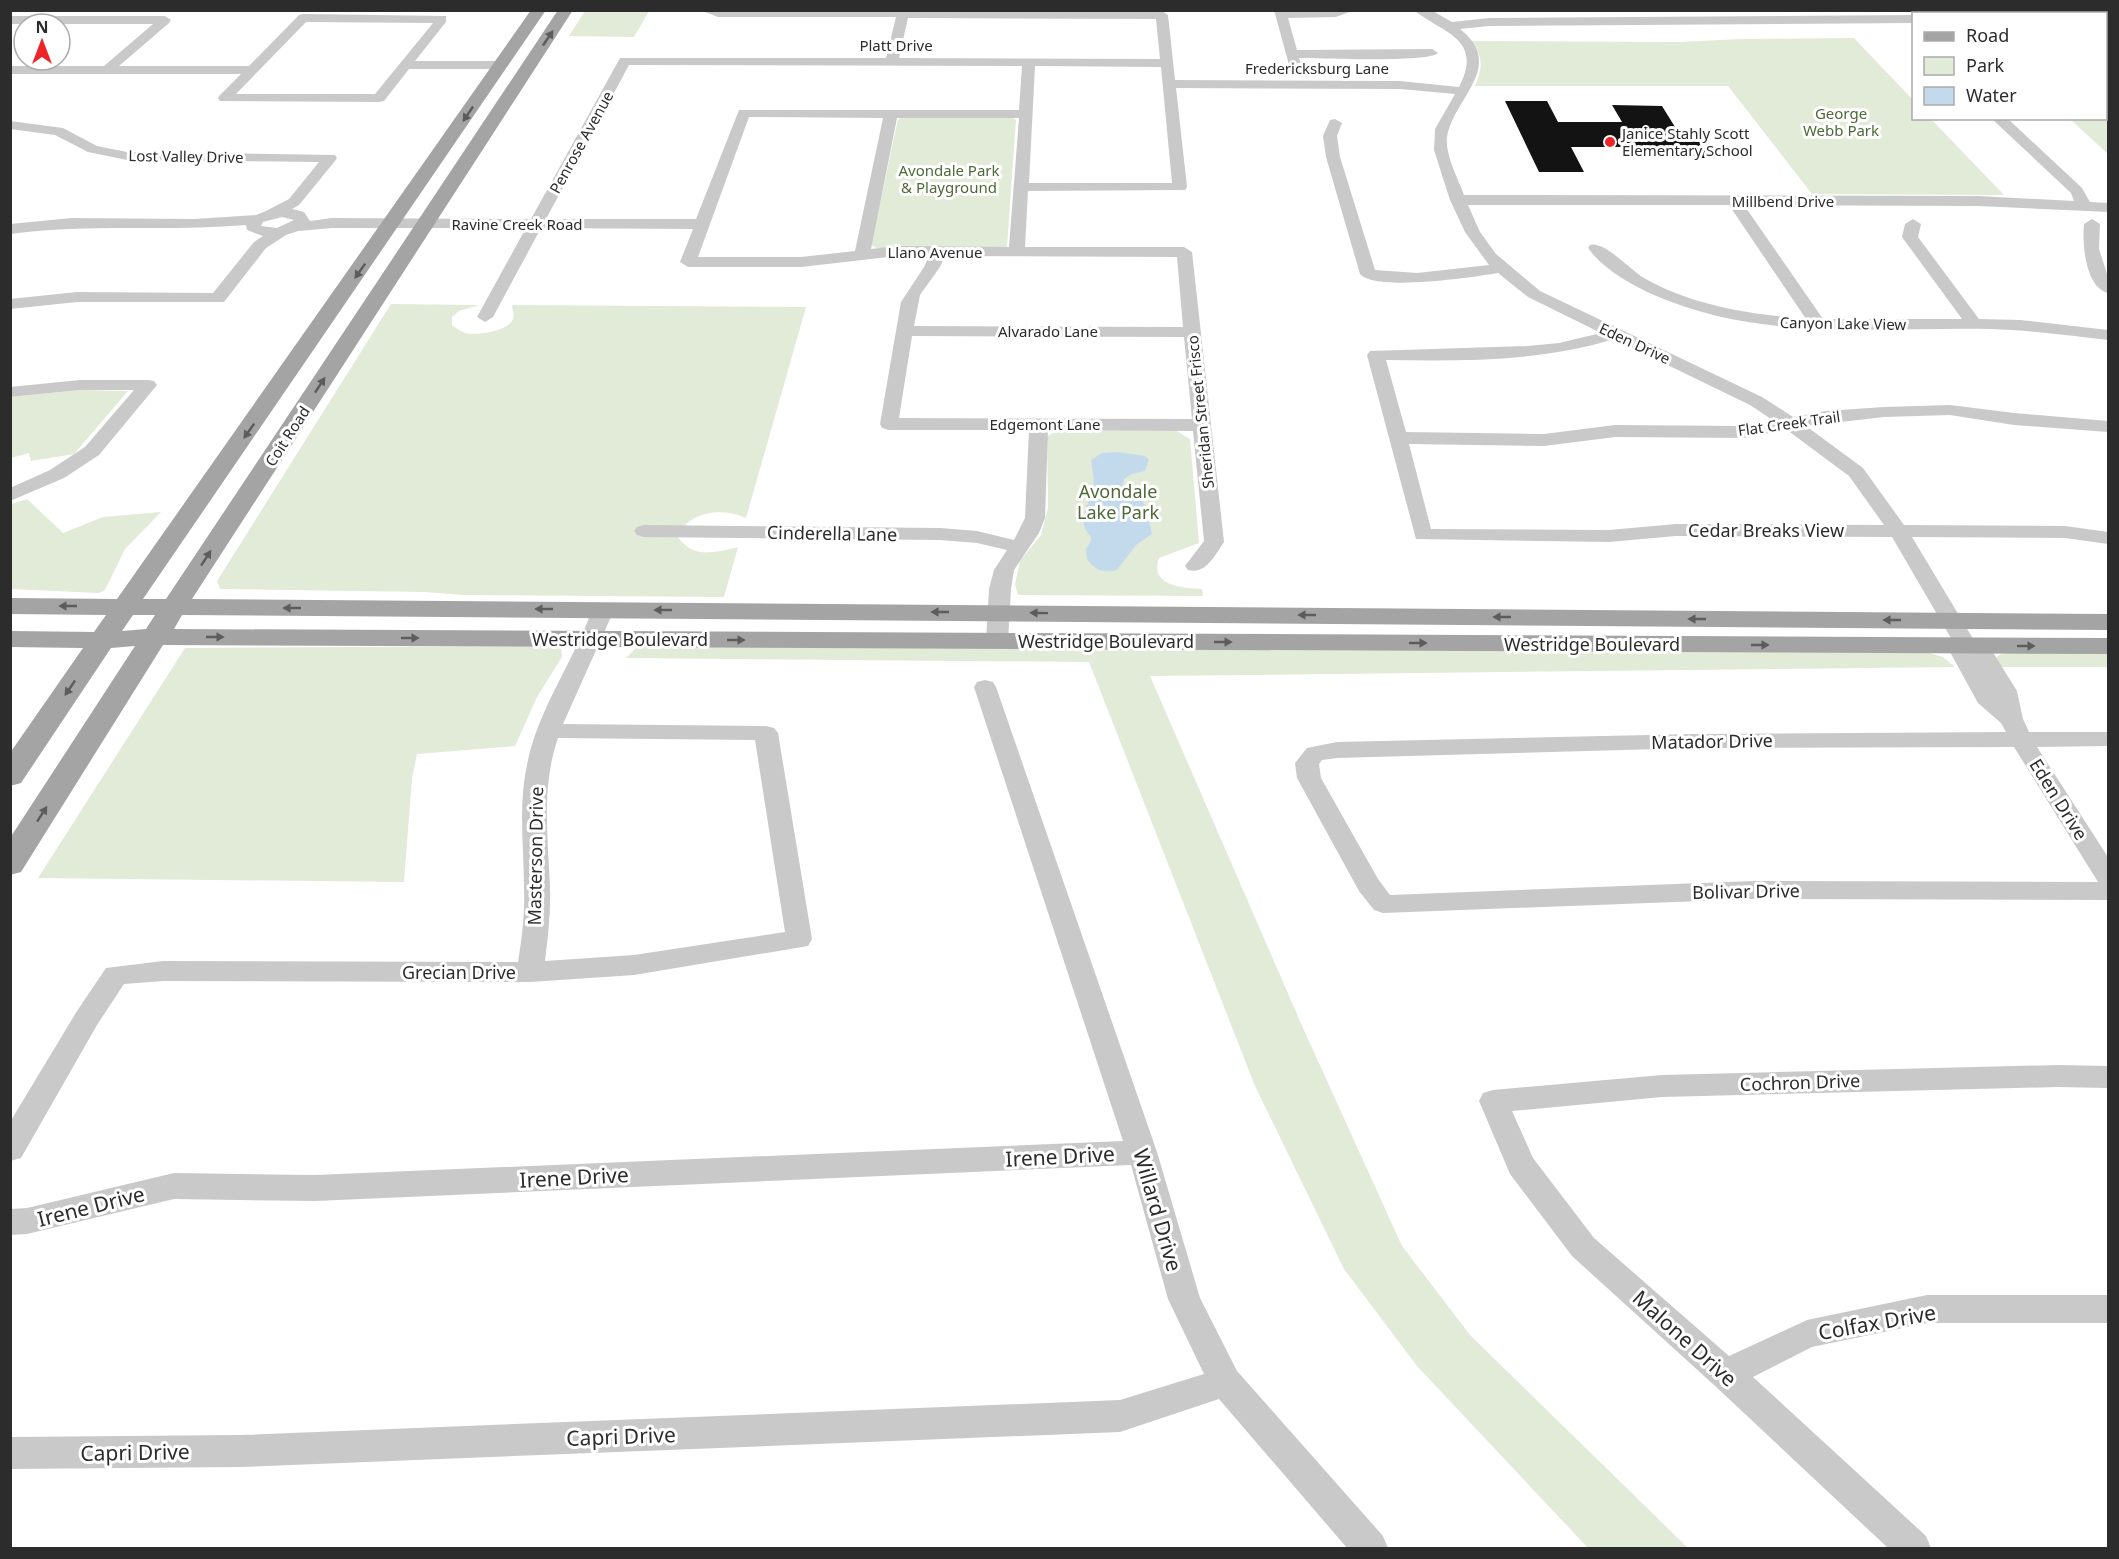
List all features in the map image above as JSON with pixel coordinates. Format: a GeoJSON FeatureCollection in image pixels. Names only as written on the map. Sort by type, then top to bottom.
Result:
{"type":"FeatureCollection","features":[{"type":"Feature","properties":{"kind":"main road","name":"Coit Road"},"geometry":{"type":"LineString","coordinates":[[10,776],[539,10]]}},
{"type":"Feature","properties":{"kind":"main road","name":"Coit Road"},"geometry":{"type":"LineString","coordinates":[[10,864],[174,607],[566,10]]}},
{"type":"Feature","properties":{"kind":"main road"},"geometry":{"type":"LineString","coordinates":[[500,65],[529,65]]}},
{"type":"Feature","properties":{"kind":"main road","name":"Westridge Boulevard"},"geometry":{"type":"LineString","coordinates":[[10,606],[2109,622]]}},
{"type":"Feature","properties":{"kind":"main road","name":"Westridge Boulevard"},"geometry":{"type":"LineString","coordinates":[[10,639],[104,640],[156,637],[2109,646]]}},
{"type":"Feature","properties":{"kind":"street"},"geometry":{"type":"LineString","coordinates":[[706,10],[718,13],[1162,15],[1180,187],[1021,187]]}},
{"type":"Feature","properties":{"kind":"street"},"geometry":{"type":"LineString","coordinates":[[1301,85],[1280,13],[1317,15],[1349,10]]}},
{"type":"Feature","properties":{"kind":"street","name":"Eden Drive"},"geometry":{"type":"LineString","coordinates":[[1420,10],[1462,36],[1470,49],[1473,60],[1470,81],[1448,117],[1440,140],[1440,148],[1473,237],[1482,250],[1534,294],[1756,401],[1856,472],[1898,531],[1967,646],[1961,652],[1978,687],[1986,698],[2011,719],[2022,741],[2109,877]]}},
{"type":"Feature","properties":{"kind":"street"},"geometry":{"type":"LineString","coordinates":[[892,62],[903,14]]}},
{"type":"Feature","properties":{"kind":"street"},"geometry":{"type":"LineString","coordinates":[[303,18],[442,19],[379,98],[225,98],[252,70],[303,18]]}},
{"type":"Feature","properties":{"kind":"street"},"geometry":{"type":"LineString","coordinates":[[1449,26],[1535,21],[1912,19]]}},
{"type":"Feature","properties":{"kind":"street"},"geometry":{"type":"LineString","coordinates":[[72,20],[165,20],[107,70]]}},
{"type":"Feature","properties":{"kind":"street"},"geometry":{"type":"LineString","coordinates":[[1292,54],[1432,53]]}},
{"type":"Feature","properties":{"kind":"street","name":"Platt Drive"},"geometry":{"type":"LineString","coordinates":[[625,61],[1167,63]]}},
{"type":"Feature","properties":{"kind":"street","name":"Penrose Avenue"},"geometry":{"type":"LineString","coordinates":[[485,317],[625,61]]}},
{"type":"Feature","properties":{"kind":"street"},"geometry":{"type":"LineString","coordinates":[[1017,252],[1029,62]]}},
{"type":"Feature","properties":{"kind":"street"},"geometry":{"type":"LineString","coordinates":[[405,66],[500,65]]}},
{"type":"Feature","properties":{"kind":"street"},"geometry":{"type":"LineString","coordinates":[[10,70],[252,70]]}},
{"type":"Feature","properties":{"kind":"street","name":"Fredericksburg Lane"},"geometry":{"type":"LineString","coordinates":[[1170,84],[1400,85],[1464,91]]}},
{"type":"Feature","properties":{"kind":"street"},"geometry":{"type":"LineString","coordinates":[[702,224],[744,113],[1025,114]]}},
{"type":"Feature","properties":{"kind":"street"},"geometry":{"type":"LineString","coordinates":[[862,254],[891,114]]}},
{"type":"Feature","properties":{"kind":"street"},"geometry":{"type":"LineString","coordinates":[[2000,120],[2077,191],[2084,205]]}},
{"type":"Feature","properties":{"kind":"street"},"geometry":{"type":"LineString","coordinates":[[1335,123],[1330,136],[1333,157],[1368,274],[1437,275],[1502,268]]}},
{"type":"Feature","properties":{"kind":"street","name":"Lost Valley Drive"},"geometry":{"type":"LineString","coordinates":[[10,125],[58,130],[93,149],[127,156],[330,158],[294,218]]}},
{"type":"Feature","properties":{"kind":"street","name":"Millbend Drive"},"geometry":{"type":"LineString","coordinates":[[1458,200],[1978,201],[2109,207]]}},
{"type":"Feature","properties":{"kind":"street"},"geometry":{"type":"LineString","coordinates":[[1734,201],[1817,323]]}},
{"type":"Feature","properties":{"kind":"street"},"geometry":{"type":"LineString","coordinates":[[10,229],[70,222],[227,222],[260,227],[294,218]]}},
{"type":"Feature","properties":{"kind":"street","name":"Ravine Creek Road"},"geometry":{"type":"LineString","coordinates":[[260,227],[294,218],[332,223],[702,224]]}},
{"type":"Feature","properties":{"kind":"street","name":"Llano Avenue"},"geometry":{"type":"LineString","coordinates":[[702,224],[688,262],[801,262],[862,254],[938,251],[1184,252]]}},
{"type":"Feature","properties":{"kind":"street"},"geometry":{"type":"LineString","coordinates":[[1913,224],[1910,237],[1974,324]]}},
{"type":"Feature","properties":{"kind":"street"},"geometry":{"type":"LineString","coordinates":[[2092,224],[2089,238],[2109,288]]}},
{"type":"Feature","properties":{"kind":"street"},"geometry":{"type":"LineString","coordinates":[[10,304],[77,297],[218,298],[260,227]]}},
{"type":"Feature","properties":{"kind":"street","name":"Canyon Lake View"},"geometry":{"type":"LineString","coordinates":[[1596,248],[1618,268],[1643,284],[1721,313],[1775,322],[1974,324],[2109,335]]}},
{"type":"Feature","properties":{"kind":"street"},"geometry":{"type":"LineString","coordinates":[[904,331],[911,297],[933,268],[938,251]]}},
{"type":"Feature","properties":{"kind":"street","name":"Sheridan Street Frisco"},"geometry":{"type":"LineString","coordinates":[[1184,252],[1214,542],[1195,566]]}},
{"type":"Feature","properties":{"kind":"street","name":"Alvarado Lane"},"geometry":{"type":"LineString","coordinates":[[904,331],[1192,332]]}},
{"type":"Feature","properties":{"kind":"street","name":"Edgemont Lane"},"geometry":{"type":"LineString","coordinates":[[904,331],[889,424],[1202,425]]}},
{"type":"Feature","properties":{"kind":"street"},"geometry":{"type":"LineString","coordinates":[[1398,438],[1376,355],[1496,353],[1596,340],[1614,334]]}},
{"type":"Feature","properties":{"kind":"street"},"geometry":{"type":"LineString","coordinates":[[10,392],[72,385],[148,385],[108,435],[92,451],[57,474],[10,495]]}},
{"type":"Feature","properties":{"kind":"street","name":"Flat Creek Trail"},"geometry":{"type":"LineString","coordinates":[[1398,438],[1544,440],[1615,431],[1744,432],[1826,417],[1950,410],[2014,419],[2109,426]]}},
{"type":"Feature","properties":{"kind":"street"},"geometry":{"type":"LineString","coordinates":[[997,641],[1004,570],[1029,533],[1035,518],[1039,424]]}},
{"type":"Feature","properties":{"kind":"street","name":"Cedar Breaks View"},"geometry":{"type":"LineString","coordinates":[[1398,438],[1423,535],[1609,536],[1676,530],[2065,532],[2109,538]]}},
{"type":"Feature","properties":{"kind":"street","name":"Cinderella Lane"},"geometry":{"type":"LineString","coordinates":[[644,531],[940,534],[976,537],[1019,547]]}},
{"type":"Feature","properties":{"kind":"street","name":"Masterson Drive"},"geometry":{"type":"LineString","coordinates":[[530,972],[537,908],[533,796],[547,731],[594,639],[603,610]]}},
{"type":"Feature","properties":{"kind":"street","name":"Willard Drive"},"geometry":{"type":"LineString","coordinates":[[986,687],[1142,1152],[1184,1299],[1225,1382],[1370,1548]]}},
{"type":"Feature","properties":{"kind":"street","name":"Grecian Drive"},"geometry":{"type":"LineString","coordinates":[[10,1149],[87,1018],[116,975],[163,972],[530,972],[634,965],[799,939],[766,733],[547,731]]}},
{"type":"Feature","properties":{"kind":"street","name":"Matador Drive"},"geometry":{"type":"LineString","coordinates":[[1383,904],[1368,885],[1309,778],[1307,764],[1315,753],[1337,750],[1695,741],[2022,741],[2109,738]]}},
{"type":"Feature","properties":{"kind":"street","name":"Bolivar Drive"},"geometry":{"type":"LineString","coordinates":[[1383,904],[1754,890],[2109,891]]}},
{"type":"Feature","properties":{"kind":"street","name":"Cochron Drive"},"geometry":{"type":"LineString","coordinates":[[1493,1101],[1662,1086],[2046,1076],[2109,1077]]}},
{"type":"Feature","properties":{"kind":"street","name":"Malone Drive"},"geometry":{"type":"LineString","coordinates":[[1493,1101],[1521,1166],[1583,1247],[1725,1374],[1912,1548]]}},
{"type":"Feature","properties":{"kind":"street","name":"Irene Drive"},"geometry":{"type":"LineString","coordinates":[[10,1222],[27,1221],[174,1186],[315,1188],[1142,1152]]}},
{"type":"Feature","properties":{"kind":"street","name":"Colfax Drive"},"geometry":{"type":"LineString","coordinates":[[1725,1374],[1807,1335],[1927,1309],[2109,1309]]}},
{"type":"Feature","properties":{"kind":"street","name":"Capri Drive"},"geometry":{"type":"LineString","coordinates":[[10,1453],[241,1451],[1120,1416],[1225,1382]]}},
{"type":"Feature","properties":{"kind":"green space"},"geometry":{"type":"Polygon","coordinates":[[[585,11],[649,11],[634,37],[569,36],[585,11]]]}},
{"type":"Feature","properties":{"kind":"green space","name":"George Webb Park"},"geometry":{"type":"Polygon","coordinates":[[[1854,38],[1912,99],[1912,120],[1932,120],[2004,195],[1812,194],[1728,86],[1475,86],[1481,63],[1472,41],[1679,42],[1854,38]]]}},
{"type":"Feature","properties":{"kind":"green space"},"geometry":{"type":"Polygon","coordinates":[[[2108,109],[2108,154],[2071,120],[2107,120],[2108,109]]]}},
{"type":"Feature","properties":{"kind":"green space","name":"Avondale Park & Playground"},"geometry":{"type":"Polygon","coordinates":[[[905,117],[1012,117],[1016,120],[1007,247],[877,248],[871,245],[898,119],[905,117]]]}},
{"type":"Feature","properties":{"kind":"green space"},"geometry":{"type":"Polygon","coordinates":[[[391,304],[479,305],[459,311],[452,317],[452,325],[470,334],[492,332],[505,327],[514,317],[512,305],[806,307],[746,518],[717,512],[698,516],[690,521],[677,536],[683,543],[697,551],[712,552],[738,547],[724,597],[464,595],[425,592],[220,589],[217,581],[391,304]]]}},
{"type":"Feature","properties":{"kind":"green space"},"geometry":{"type":"Polygon","coordinates":[[[80,390],[128,391],[74,454],[31,461],[29,453],[11,458],[11,397],[80,390]]]}},
{"type":"Feature","properties":{"kind":"green space","name":"Avondale Lake Park"},"geometry":{"type":"Polygon","coordinates":[[[1059,430],[1175,430],[1190,439],[1199,543],[1159,558],[1157,567],[1163,580],[1177,586],[1202,589],[1203,596],[1018,595],[1015,584],[1020,561],[1041,535],[1048,508],[1047,436],[1059,430]]]}},
{"type":"Feature","properties":{"kind":"green space"},"geometry":{"type":"Polygon","coordinates":[[[27,499],[63,533],[103,517],[161,512],[125,549],[105,590],[99,593],[11,589],[11,504],[27,499]]]}},
{"type":"Feature","properties":{"kind":"green space"},"geometry":{"type":"Polygon","coordinates":[[[640,644],[1929,653],[1943,657],[1955,667],[1150,676],[1303,1028],[1402,1246],[1470,1335],[1688,1548],[1588,1548],[1417,1366],[1344,1269],[1255,1086],[1089,662],[626,658],[640,644]]]}},
{"type":"Feature","properties":{"kind":"green space"},"geometry":{"type":"Polygon","coordinates":[[[561,647],[562,657],[537,697],[515,746],[417,754],[412,778],[404,882],[38,878],[185,648],[561,647]]]}},
{"type":"Feature","properties":{"kind":"green space"},"geometry":{"type":"Polygon","coordinates":[[[2108,653],[2108,667],[1998,667],[1995,659],[2001,654],[2108,653]]]}},
{"type":"Feature","properties":{"kind":"water"},"geometry":{"type":"Polygon","coordinates":[[[1118,452],[1145,456],[1149,460],[1145,471],[1132,474],[1124,479],[1123,487],[1140,495],[1147,510],[1152,534],[1136,545],[1117,570],[1104,571],[1097,569],[1087,559],[1086,549],[1091,538],[1085,529],[1083,520],[1094,485],[1091,460],[1102,453],[1118,452]]]}},
{"type":"Feature","properties":{"kind":"building","name":"Janice Stahly Scott Elementary School"},"geometry":{"type":"Polygon","coordinates":[[[1505,101],[1547,101],[1558,122],[1622,122],[1612,105],[1662,106],[1680,135],[1697,135],[1713,158],[1649,158],[1643,147],[1571,147],[1584,172],[1539,172],[1505,101]]]}},
{"type":"Feature","properties":{"kind":"place","name":"Janice Stahly Scott Elementary School"},"geometry":{"type":"Point","coordinates":[1610,142]}}]}
